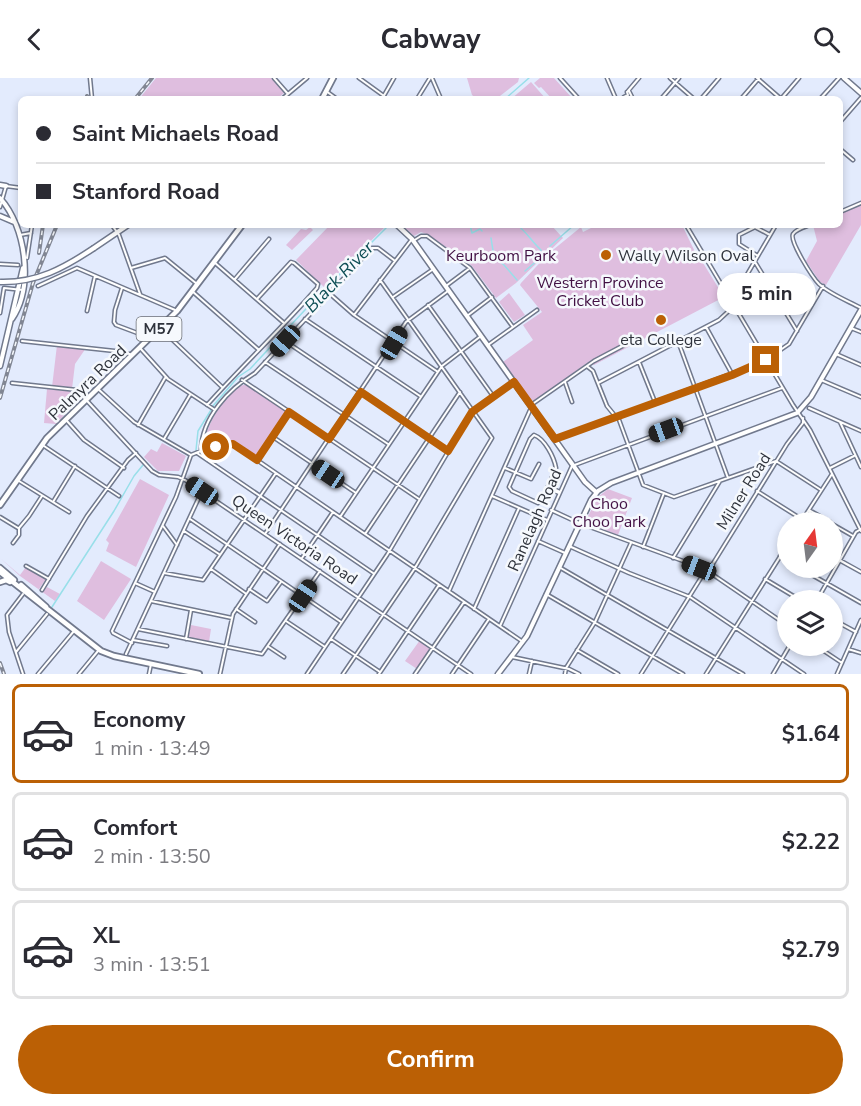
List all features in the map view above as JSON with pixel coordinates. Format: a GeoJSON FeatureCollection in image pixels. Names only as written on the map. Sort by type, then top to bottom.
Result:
{"type":"FeatureCollection","features":[{"type":"Feature","properties":{"kind":"main road"},"geometry":{"type":"LineString","coordinates":[[323,96],[333,78]]}},
{"type":"Feature","properties":{"kind":"main road"},"geometry":{"type":"LineString","coordinates":[[844,78],[861,93]]}},
{"type":"Feature","properties":{"kind":"main road"},"geometry":{"type":"LineString","coordinates":[[0,185],[6,186]]}},
{"type":"Feature","properties":{"kind":"main road"},"geometry":{"type":"LineString","coordinates":[[0,366],[25,271],[20,235],[1,199]]}},
{"type":"Feature","properties":{"kind":"main road"},"geometry":{"type":"LineString","coordinates":[[0,216],[12,220],[16,225]]}},
{"type":"Feature","properties":{"kind":"main road"},"geometry":{"type":"LineString","coordinates":[[0,282],[24,281],[48,275],[63,268],[124,228]]}},
{"type":"Feature","properties":{"kind":"main road","name":"Palmyra Road"},"geometry":{"type":"LineString","coordinates":[[0,505],[41,445],[177,311],[240,228]]}},
{"type":"Feature","properties":{"kind":"main road"},"geometry":{"type":"LineString","coordinates":[[400,228],[412,240],[595,494]]}},
{"type":"Feature","properties":{"kind":"main road"},"geometry":{"type":"LineString","coordinates":[[498,674],[524,642],[579,523],[595,494],[609,484],[798,412],[806,405],[861,309]]}},
{"type":"Feature","properties":{"kind":"main road"},"geometry":{"type":"LineString","coordinates":[[3,573],[0,582],[8,581],[99,650],[114,656],[199,674]]}},
{"type":"Feature","properties":{"kind":"main road"},"geometry":{"type":"LineString","coordinates":[[3,573],[23,593]]}},
{"type":"Feature","properties":{"kind":"main road"},"geometry":{"type":"LineString","coordinates":[[3,573],[39,600],[47,612]]}},
{"type":"Feature","properties":{"kind":"street"},"geometry":{"type":"LineString","coordinates":[[90,78],[92,96]]}},
{"type":"Feature","properties":{"kind":"street"},"geometry":{"type":"LineString","coordinates":[[274,78],[288,94]]}},
{"type":"Feature","properties":{"kind":"street"},"geometry":{"type":"LineString","coordinates":[[286,96],[307,78]]}},
{"type":"Feature","properties":{"kind":"street"},"geometry":{"type":"LineString","coordinates":[[359,78],[381,96]]}},
{"type":"Feature","properties":{"kind":"street"},"geometry":{"type":"LineString","coordinates":[[384,96],[394,78]]}},
{"type":"Feature","properties":{"kind":"street"},"geometry":{"type":"LineString","coordinates":[[419,96],[431,78]]}},
{"type":"Feature","properties":{"kind":"street"},"geometry":{"type":"LineString","coordinates":[[431,78],[440,96]]}},
{"type":"Feature","properties":{"kind":"street"},"geometry":{"type":"LineString","coordinates":[[560,78],[576,96]]}},
{"type":"Feature","properties":{"kind":"street"},"geometry":{"type":"LineString","coordinates":[[607,78],[615,96]]}},
{"type":"Feature","properties":{"kind":"street"},"geometry":{"type":"LineString","coordinates":[[625,96],[639,78]]}},
{"type":"Feature","properties":{"kind":"street"},"geometry":{"type":"LineString","coordinates":[[670,78],[691,96]]}},
{"type":"Feature","properties":{"kind":"street"},"geometry":{"type":"LineString","coordinates":[[663,96],[679,78]]}},
{"type":"Feature","properties":{"kind":"street"},"geometry":{"type":"LineString","coordinates":[[704,96],[719,78]]}},
{"type":"Feature","properties":{"kind":"street"},"geometry":{"type":"LineString","coordinates":[[743,96],[758,78],[778,96]]}},
{"type":"Feature","properties":{"kind":"street"},"geometry":{"type":"LineString","coordinates":[[784,96],[799,78]]}},
{"type":"Feature","properties":{"kind":"street"},"geometry":{"type":"LineString","coordinates":[[823,96],[839,78]]}},
{"type":"Feature","properties":{"kind":"street"},"geometry":{"type":"LineString","coordinates":[[843,119],[861,98]]}},
{"type":"Feature","properties":{"kind":"street"},"geometry":{"type":"LineString","coordinates":[[843,152],[853,160]]}},
{"type":"Feature","properties":{"kind":"street"},"geometry":{"type":"LineString","coordinates":[[0,207],[6,186],[18,188]]}},
{"type":"Feature","properties":{"kind":"street"},"geometry":{"type":"LineString","coordinates":[[843,211],[861,202]]}},
{"type":"Feature","properties":{"kind":"street"},"geometry":{"type":"LineString","coordinates":[[27,258],[32,228]]}},
{"type":"Feature","properties":{"kind":"street"},"geometry":{"type":"LineString","coordinates":[[115,228],[141,295]]}},
{"type":"Feature","properties":{"kind":"street"},"geometry":{"type":"LineString","coordinates":[[688,228],[807,424],[861,530],[854,536],[843,555]]}},
{"type":"Feature","properties":{"kind":"street"},"geometry":{"type":"LineString","coordinates":[[753,228],[739,235],[737,240],[739,244],[758,256]]}},
{"type":"Feature","properties":{"kind":"street"},"geometry":{"type":"LineString","coordinates":[[757,228],[770,235]]}},
{"type":"Feature","properties":{"kind":"street"},"geometry":{"type":"LineString","coordinates":[[731,302],[774,228]]}},
{"type":"Feature","properties":{"kind":"street"},"geometry":{"type":"LineString","coordinates":[[802,228],[795,231],[792,239],[818,282],[861,309]]}},
{"type":"Feature","properties":{"kind":"street"},"geometry":{"type":"LineString","coordinates":[[20,235],[31,233]]}},
{"type":"Feature","properties":{"kind":"street"},"geometry":{"type":"LineString","coordinates":[[354,315],[412,240],[428,236],[470,268],[513,327]]}},
{"type":"Feature","properties":{"kind":"street"},"geometry":{"type":"LineString","coordinates":[[235,279],[269,239]]}},
{"type":"Feature","properties":{"kind":"street"},"geometry":{"type":"LineString","coordinates":[[201,450],[204,432],[215,410],[242,380],[254,374],[372,248],[376,247],[395,261]]}},
{"type":"Feature","properties":{"kind":"street"},"geometry":{"type":"LineString","coordinates":[[131,268],[165,258],[197,284]]}},
{"type":"Feature","properties":{"kind":"street"},"geometry":{"type":"LineString","coordinates":[[214,262],[285,324]]}},
{"type":"Feature","properties":{"kind":"street"},"geometry":{"type":"LineString","coordinates":[[207,405],[285,324],[318,285],[290,262],[257,299]]}},
{"type":"Feature","properties":{"kind":"street"},"geometry":{"type":"LineString","coordinates":[[755,262],[797,331]]}},
{"type":"Feature","properties":{"kind":"street"},"geometry":{"type":"LineString","coordinates":[[0,264],[18,265]]}},
{"type":"Feature","properties":{"kind":"street"},"geometry":{"type":"LineString","coordinates":[[38,286],[76,268],[177,311]]}},
{"type":"Feature","properties":{"kind":"street"},"geometry":{"type":"LineString","coordinates":[[265,534],[378,368],[408,319],[428,305],[470,268]]}},
{"type":"Feature","properties":{"kind":"street"},"geometry":{"type":"LineString","coordinates":[[393,297],[433,269]]}},
{"type":"Feature","properties":{"kind":"street"},"geometry":{"type":"LineString","coordinates":[[87,310],[95,276]]}},
{"type":"Feature","properties":{"kind":"street"},"geometry":{"type":"LineString","coordinates":[[343,674],[414,568],[492,438],[380,280]]}},
{"type":"Feature","properties":{"kind":"street"},"geometry":{"type":"LineString","coordinates":[[555,439],[732,375],[766,360],[788,345],[822,286]]}},
{"type":"Feature","properties":{"kind":"street"},"geometry":{"type":"LineString","coordinates":[[129,291],[134,291],[137,287]]}},
{"type":"Feature","properties":{"kind":"street"},"geometry":{"type":"LineString","coordinates":[[0,313],[4,288],[21,290]]}},
{"type":"Feature","properties":{"kind":"street"},"geometry":{"type":"LineString","coordinates":[[123,288],[115,310],[114,322],[116,325],[140,334]]}},
{"type":"Feature","properties":{"kind":"street"},"geometry":{"type":"LineString","coordinates":[[192,291],[259,350]]}},
{"type":"Feature","properties":{"kind":"street"},"geometry":{"type":"LineString","coordinates":[[329,293],[354,315],[438,372]]}},
{"type":"Feature","properties":{"kind":"street"},"geometry":{"type":"LineString","coordinates":[[467,316],[492,297]]}},
{"type":"Feature","properties":{"kind":"street"},"geometry":{"type":"LineString","coordinates":[[428,305],[493,397]]}},
{"type":"Feature","properties":{"kind":"street"},"geometry":{"type":"LineString","coordinates":[[598,383],[721,319],[734,307]]}},
{"type":"Feature","properties":{"kind":"street"},"geometry":{"type":"LineString","coordinates":[[488,345],[537,310]]}},
{"type":"Feature","properties":{"kind":"street"},"geometry":{"type":"LineString","coordinates":[[305,319],[421,397]]}},
{"type":"Feature","properties":{"kind":"street"},"geometry":{"type":"LineString","coordinates":[[706,327],[732,375]]}},
{"type":"Feature","properties":{"kind":"street"},"geometry":{"type":"LineString","coordinates":[[160,328],[222,387]]}},
{"type":"Feature","properties":{"kind":"street"},"geometry":{"type":"LineString","coordinates":[[851,328],[861,332]]}},
{"type":"Feature","properties":{"kind":"street"},"geometry":{"type":"LineString","coordinates":[[340,517],[442,366],[481,336]]}},
{"type":"Feature","properties":{"kind":"street"},"geometry":{"type":"LineString","coordinates":[[0,339],[7,339]]}},
{"type":"Feature","properties":{"kind":"street"},"geometry":{"type":"LineString","coordinates":[[22,341],[124,352],[132,355]]}},
{"type":"Feature","properties":{"kind":"street"},"geometry":{"type":"LineString","coordinates":[[285,341],[448,451]]}},
{"type":"Feature","properties":{"kind":"street"},"geometry":{"type":"LineString","coordinates":[[678,341],[728,478]]}},
{"type":"Feature","properties":{"kind":"street"},"geometry":{"type":"LineString","coordinates":[[449,591],[532,406],[583,368],[630,342]]}},
{"type":"Feature","properties":{"kind":"street"},"geometry":{"type":"LineString","coordinates":[[140,348],[166,377],[215,410]]}},
{"type":"Feature","properties":{"kind":"street"},"geometry":{"type":"LineString","coordinates":[[836,354],[861,365]]}},
{"type":"Feature","properties":{"kind":"street"},"geometry":{"type":"LineString","coordinates":[[265,362],[388,445]]}},
{"type":"Feature","properties":{"kind":"street"},"geometry":{"type":"LineString","coordinates":[[639,362],[655,402]]}},
{"type":"Feature","properties":{"kind":"street"},"geometry":{"type":"LineString","coordinates":[[588,367],[593,370],[607,406],[617,416],[644,485],[677,497],[776,461],[821,490]]}},
{"type":"Feature","properties":{"kind":"street"},"geometry":{"type":"LineString","coordinates":[[138,425],[166,377]]}},
{"type":"Feature","properties":{"kind":"street"},"geometry":{"type":"LineString","coordinates":[[242,380],[420,500]]}},
{"type":"Feature","properties":{"kind":"street"},"geometry":{"type":"LineString","coordinates":[[821,380],[861,397]]}},
{"type":"Feature","properties":{"kind":"street"},"geometry":{"type":"LineString","coordinates":[[307,674],[389,551],[474,411],[514,382]]}},
{"type":"Feature","properties":{"kind":"street"},"geometry":{"type":"LineString","coordinates":[[564,382],[572,402]]}},
{"type":"Feature","properties":{"kind":"street"},"geometry":{"type":"LineString","coordinates":[[12,383],[75,389],[87,398]]}},
{"type":"Feature","properties":{"kind":"street"},"geometry":{"type":"LineString","coordinates":[[98,388],[138,425],[191,454],[233,444],[524,642]]}},
{"type":"Feature","properties":{"kind":"street","name":"Ranelagh Road"},"geometry":{"type":"LineString","coordinates":[[500,626],[573,465],[783,388]]}},
{"type":"Feature","properties":{"kind":"street"},"geometry":{"type":"LineString","coordinates":[[365,534],[460,392]]}},
{"type":"Feature","properties":{"kind":"street"},"geometry":{"type":"LineString","coordinates":[[164,439],[190,394]]}},
{"type":"Feature","properties":{"kind":"street","name":"Queen Victoria Road"},"geometry":{"type":"LineString","coordinates":[[87,398],[157,474],[183,478],[471,674]]}},
{"type":"Feature","properties":{"kind":"street"},"geometry":{"type":"LineString","coordinates":[[808,408],[861,431]]}},
{"type":"Feature","properties":{"kind":"street"},"geometry":{"type":"LineString","coordinates":[[257,460],[289,412]]}},
{"type":"Feature","properties":{"kind":"street","name":"Milner Road"},"geometry":{"type":"LineString","coordinates":[[641,674],[795,431],[803,423],[803,418]]}},
{"type":"Feature","properties":{"kind":"street"},"geometry":{"type":"LineString","coordinates":[[65,419],[84,440],[124,468]]}},
{"type":"Feature","properties":{"kind":"street"},"geometry":{"type":"LineString","coordinates":[[840,422],[861,466]]}},
{"type":"Feature","properties":{"kind":"street","name":"Milner Road"},"geometry":{"type":"LineString","coordinates":[[795,431],[807,424]]}},
{"type":"Feature","properties":{"kind":"street"},"geometry":{"type":"LineString","coordinates":[[537,436],[551,454],[556,466],[548,487],[542,500],[538,502],[512,491],[510,485],[531,437],[537,436]]}},
{"type":"Feature","properties":{"kind":"street"},"geometry":{"type":"LineString","coordinates":[[273,437],[356,493]]}},
{"type":"Feature","properties":{"kind":"street"},"geometry":{"type":"LineString","coordinates":[[41,445],[119,496]]}},
{"type":"Feature","properties":{"kind":"street"},"geometry":{"type":"LineString","coordinates":[[42,590],[87,516],[128,460],[136,453]]}},
{"type":"Feature","properties":{"kind":"street"},"geometry":{"type":"LineString","coordinates":[[197,453],[374,574]]}},
{"type":"Feature","properties":{"kind":"street"},"geometry":{"type":"LineString","coordinates":[[167,646],[133,641],[112,632],[163,526],[191,454]]}},
{"type":"Feature","properties":{"kind":"street"},"geometry":{"type":"LineString","coordinates":[[830,468],[856,456]]}},
{"type":"Feature","properties":{"kind":"street"},"geometry":{"type":"LineString","coordinates":[[504,468],[531,479],[539,464]]}},
{"type":"Feature","properties":{"kind":"street"},"geometry":{"type":"LineString","coordinates":[[53,502],[75,466]]}},
{"type":"Feature","properties":{"kind":"street"},"geometry":{"type":"LineString","coordinates":[[164,573],[202,581],[276,473]]}},
{"type":"Feature","properties":{"kind":"street"},"geometry":{"type":"LineString","coordinates":[[812,512],[809,510],[832,473]]}},
{"type":"Feature","properties":{"kind":"street"},"geometry":{"type":"LineString","coordinates":[[17,480],[69,512]]}},
{"type":"Feature","properties":{"kind":"street"},"geometry":{"type":"LineString","coordinates":[[673,558],[720,482]]}},
{"type":"Feature","properties":{"kind":"street"},"geometry":{"type":"LineString","coordinates":[[548,487],[559,492]]}},
{"type":"Feature","properties":{"kind":"street"},"geometry":{"type":"LineString","coordinates":[[126,654],[202,491]]}},
{"type":"Feature","properties":{"kind":"street"},"geometry":{"type":"LineString","coordinates":[[757,491],[788,512]]}},
{"type":"Feature","properties":{"kind":"street"},"geometry":{"type":"LineString","coordinates":[[644,547],[664,493]]}},
{"type":"Feature","properties":{"kind":"street"},"geometry":{"type":"LineString","coordinates":[[14,543],[19,535],[19,528],[42,495]]}},
{"type":"Feature","properties":{"kind":"street"},"geometry":{"type":"LineString","coordinates":[[492,496],[547,520]]}},
{"type":"Feature","properties":{"kind":"street"},"geometry":{"type":"LineString","coordinates":[[474,609],[519,508]]}},
{"type":"Feature","properties":{"kind":"street"},"geometry":{"type":"LineString","coordinates":[[551,510],[579,523],[699,568],[777,619]]}},
{"type":"Feature","properties":{"kind":"street"},"geometry":{"type":"LineString","coordinates":[[302,558],[333,512]]}},
{"type":"Feature","properties":{"kind":"street"},"geometry":{"type":"LineString","coordinates":[[0,517],[19,528]]}},
{"type":"Feature","properties":{"kind":"street"},"geometry":{"type":"LineString","coordinates":[[189,519],[342,622]]}},
{"type":"Feature","properties":{"kind":"street"},"geometry":{"type":"LineString","coordinates":[[163,526],[177,544]]}},
{"type":"Feature","properties":{"kind":"street"},"geometry":{"type":"LineString","coordinates":[[843,530],[854,536]]}},
{"type":"Feature","properties":{"kind":"street"},"geometry":{"type":"LineString","coordinates":[[184,531],[220,555]]}},
{"type":"Feature","properties":{"kind":"street"},"geometry":{"type":"LineString","coordinates":[[538,541],[565,553]]}},
{"type":"Feature","properties":{"kind":"street"},"geometry":{"type":"LineString","coordinates":[[565,674],[566,668],[595,622],[632,542]]}},
{"type":"Feature","properties":{"kind":"street"},"geometry":{"type":"LineString","coordinates":[[220,674],[236,609],[280,544]]}},
{"type":"Feature","properties":{"kind":"street"},"geometry":{"type":"LineString","coordinates":[[568,546],[690,597],[804,674]]}},
{"type":"Feature","properties":{"kind":"street"},"geometry":{"type":"LineString","coordinates":[[706,674],[777,561]]}},
{"type":"Feature","properties":{"kind":"street"},"geometry":{"type":"LineString","coordinates":[[843,562],[861,572]]}},
{"type":"Feature","properties":{"kind":"street"},"geometry":{"type":"LineString","coordinates":[[26,566],[49,579]]}},
{"type":"Feature","properties":{"kind":"street"},"geometry":{"type":"LineString","coordinates":[[559,567],[743,674]]}},
{"type":"Feature","properties":{"kind":"street"},"geometry":{"type":"LineString","coordinates":[[211,569],[246,594]]}},
{"type":"Feature","properties":{"kind":"street"},"geometry":{"type":"LineString","coordinates":[[138,629],[264,654],[320,571]]}},
{"type":"Feature","properties":{"kind":"street"},"geometry":{"type":"LineString","coordinates":[[817,578],[861,603]]}},
{"type":"Feature","properties":{"kind":"street"},"geometry":{"type":"LineString","coordinates":[[822,590],[829,578]]}},
{"type":"Feature","properties":{"kind":"street"},"geometry":{"type":"LineString","coordinates":[[765,579],[783,590]]}},
{"type":"Feature","properties":{"kind":"street"},"geometry":{"type":"LineString","coordinates":[[249,589],[267,601],[281,581]]}},
{"type":"Feature","properties":{"kind":"street"},"geometry":{"type":"LineString","coordinates":[[135,583],[156,592]]}},
{"type":"Feature","properties":{"kind":"street"},"geometry":{"type":"LineString","coordinates":[[331,639],[380,673],[439,585]]}},
{"type":"Feature","properties":{"kind":"street"},"geometry":{"type":"LineString","coordinates":[[23,593],[7,614],[15,652],[23,674]]}},
{"type":"Feature","properties":{"kind":"street"},"geometry":{"type":"LineString","coordinates":[[546,594],[683,674]]}},
{"type":"Feature","properties":{"kind":"street"},"geometry":{"type":"LineString","coordinates":[[151,601],[232,618]]}},
{"type":"Feature","properties":{"kind":"street"},"geometry":{"type":"LineString","coordinates":[[415,674],[464,602]]}},
{"type":"Feature","properties":{"kind":"street"},"geometry":{"type":"LineString","coordinates":[[236,609],[255,622]]}},
{"type":"Feature","properties":{"kind":"street"},"geometry":{"type":"LineString","coordinates":[[186,639],[191,610]]}},
{"type":"Feature","properties":{"kind":"street"},"geometry":{"type":"LineString","coordinates":[[15,652],[47,612]]}},
{"type":"Feature","properties":{"kind":"street"},"geometry":{"type":"LineString","coordinates":[[452,674],[489,619]]}},
{"type":"Feature","properties":{"kind":"street"},"geometry":{"type":"LineString","coordinates":[[286,621],[325,647]]}},
{"type":"Feature","properties":{"kind":"street"},"geometry":{"type":"LineString","coordinates":[[837,674],[861,621]]}},
{"type":"Feature","properties":{"kind":"street"},"geometry":{"type":"LineString","coordinates":[[843,625],[856,632]]}},
{"type":"Feature","properties":{"kind":"street"},"geometry":{"type":"LineString","coordinates":[[38,674],[74,631]]}},
{"type":"Feature","properties":{"kind":"street"},"geometry":{"type":"LineString","coordinates":[[268,647],[284,657]]}},
{"type":"Feature","properties":{"kind":"street"},"geometry":{"type":"LineString","coordinates":[[848,649],[861,652]]}},
{"type":"Feature","properties":{"kind":"street"},"geometry":{"type":"LineString","coordinates":[[79,674],[99,650]]}},
{"type":"Feature","properties":{"kind":"street"},"geometry":{"type":"LineString","coordinates":[[577,650],[618,674]]}},
{"type":"Feature","properties":{"kind":"street"},"geometry":{"type":"LineString","coordinates":[[773,674],[784,656]]}},
{"type":"Feature","properties":{"kind":"street"},"geometry":{"type":"LineString","coordinates":[[832,656],[842,663]]}},
{"type":"Feature","properties":{"kind":"street"},"geometry":{"type":"LineString","coordinates":[[512,657],[566,668],[579,674]]}},
{"type":"Feature","properties":{"kind":"street"},"geometry":{"type":"LineString","coordinates":[[529,674],[532,661]]}},
{"type":"Feature","properties":{"kind":"street"},"geometry":{"type":"LineString","coordinates":[[149,674],[151,664]]}},
{"type":"Feature","properties":{"kind":"street"},"geometry":{"type":"LineString","coordinates":[[674,674],[676,670]]}},
{"type":"Feature","properties":{"kind":"green space"},"geometry":{"type":"Polygon","coordinates":[[[156,78],[271,78],[284,93],[280,96],[141,96],[156,78]]]}},
{"type":"Feature","properties":{"kind":"green space"},"geometry":{"type":"Polygon","coordinates":[[[467,78],[519,78],[518,82],[500,96],[472,95],[467,78]]]}},
{"type":"Feature","properties":{"kind":"green space"},"geometry":{"type":"Polygon","coordinates":[[[540,78],[554,78],[570,96],[549,96],[534,83],[540,78]]]}},
{"type":"Feature","properties":{"kind":"green space"},"geometry":{"type":"Polygon","coordinates":[[[531,82],[543,96],[515,96],[531,82]]]}},
{"type":"Feature","properties":{"kind":"green space"},"geometry":{"type":"Polygon","coordinates":[[[861,204],[861,225],[826,285],[820,282],[806,261],[817,241],[814,228],[843,228],[843,212],[861,204]]]}},
{"type":"Feature","properties":{"kind":"green space"},"geometry":{"type":"Polygon","coordinates":[[[311,228],[313,230],[292,250],[286,245],[301,229],[311,228]]]}},
{"type":"Feature","properties":{"kind":"green space"},"geometry":{"type":"Polygon","coordinates":[[[327,228],[384,228],[324,287],[296,260],[327,228]]]}},
{"type":"Feature","properties":{"kind":"green space","name":"Keurboom Park"},"geometry":{"type":"Polygon","coordinates":[[[405,228],[554,228],[563,238],[516,283],[496,298],[472,266],[429,235],[421,232],[414,236],[405,228]]]}},
{"type":"Feature","properties":{"kind":"green space","name":"Western Province Cricket Club"},"geometry":{"type":"Polygon","coordinates":[[[580,228],[583,232],[591,228],[683,228],[698,258],[724,297],[594,365],[590,361],[534,401],[503,362],[533,340],[523,325],[542,312],[520,285],[548,254],[580,228]]]}},
{"type":"Feature","properties":{"kind":"green space"},"geometry":{"type":"Polygon","coordinates":[[[509,293],[525,315],[514,322],[499,302],[509,293]]]}},
{"type":"Feature","properties":{"kind":"green space"},"geometry":{"type":"Polygon","coordinates":[[[57,345],[86,348],[75,364],[72,389],[52,387],[57,345]]]}},
{"type":"Feature","properties":{"kind":"green space"},"geometry":{"type":"Polygon","coordinates":[[[243,385],[247,385],[287,412],[258,456],[233,441],[208,446],[204,444],[208,428],[223,402],[243,385]]]}},
{"type":"Feature","properties":{"kind":"green space"},"geometry":{"type":"Polygon","coordinates":[[[47,389],[76,392],[81,397],[56,424],[44,423],[47,389]]]}},
{"type":"Feature","properties":{"kind":"green space"},"geometry":{"type":"Polygon","coordinates":[[[162,443],[186,456],[179,471],[158,471],[144,457],[151,449],[157,452],[162,443]]]}},
{"type":"Feature","properties":{"kind":"green space"},"geometry":{"type":"Polygon","coordinates":[[[140,479],[169,495],[136,567],[106,551],[109,543],[106,540],[140,479]]]}},
{"type":"Feature","properties":{"kind":"green space","name":"Choo Choo Park"},"geometry":{"type":"Polygon","coordinates":[[[608,489],[632,498],[618,535],[587,523],[586,520],[598,497],[608,489]]]}},
{"type":"Feature","properties":{"kind":"green space"},"geometry":{"type":"Polygon","coordinates":[[[0,558],[20,575],[26,567],[46,579],[39,589],[43,592],[47,587],[60,594],[55,601],[20,576],[0,558]]]}},
{"type":"Feature","properties":{"kind":"green space"},"geometry":{"type":"Polygon","coordinates":[[[101,561],[131,579],[104,620],[77,601],[101,561]]]}},
{"type":"Feature","properties":{"kind":"green space"},"geometry":{"type":"Polygon","coordinates":[[[191,625],[211,629],[209,642],[188,637],[191,625]]]}},
{"type":"Feature","properties":{"kind":"green space"},"geometry":{"type":"Polygon","coordinates":[[[420,640],[431,648],[417,669],[405,661],[420,640]]]}},
{"type":"Feature","properties":{"kind":"waterway","name":"Black River"},"geometry":{"type":"LineString","coordinates":[[508,96],[529,78]]}},
{"type":"Feature","properties":{"kind":"waterway","name":"Black River"},"geometry":{"type":"LineString","coordinates":[[213,406],[238,377],[250,369],[386,228]]}},
{"type":"Feature","properties":{"kind":"waterway"},"geometry":{"type":"LineString","coordinates":[[471,228],[472,233],[480,229],[482,231]]}},
{"type":"Feature","properties":{"kind":"waterway"},"geometry":{"type":"LineString","coordinates":[[521,228],[541,250],[540,258],[525,271]]}},
{"type":"Feature","properties":{"kind":"waterway"},"geometry":{"type":"LineString","coordinates":[[550,246],[571,228]]}},
{"type":"Feature","properties":{"kind":"waterway"},"geometry":{"type":"LineString","coordinates":[[491,238],[494,257],[517,280]]}},
{"type":"Feature","properties":{"kind":"waterway","name":"Black River"},"geometry":{"type":"LineString","coordinates":[[196,450],[198,431],[211,410]]}},
{"type":"Feature","properties":{"kind":"waterway","name":"Black River"},"geometry":{"type":"LineString","coordinates":[[52,607],[143,465]]}},
{"type":"Feature","properties":{"kind":"railway"},"geometry":{"type":"LineString","coordinates":[[137,96],[152,78]]}},
{"type":"Feature","properties":{"kind":"railway"},"geometry":{"type":"LineString","coordinates":[[39,253],[43,228]]}},
{"type":"Feature","properties":{"kind":"railway"},"geometry":{"type":"LineString","coordinates":[[0,398],[33,283],[56,228]]}},
{"type":"Feature","properties":{"kind":"railway"},"geometry":{"type":"LineString","coordinates":[[0,663],[4,674]]}},
{"type":"Feature","properties":{"kind":"place","name":"Wally Wilson Oval"},"geometry":{"type":"Point","coordinates":[606,255]}},
{"type":"Feature","properties":{"kind":"place","name":"eta College"},"geometry":{"type":"Point","coordinates":[661,320]}},
{"type":"Feature","properties":{"kind":"route"},"geometry":{"type":"LineString","coordinates":[[216,447],[233,444],[257,460],[289,412],[329,439],[361,392],[448,451],[472,412],[514,382],[555,439],[732,375],[764,363],[766,360]]}}]}
